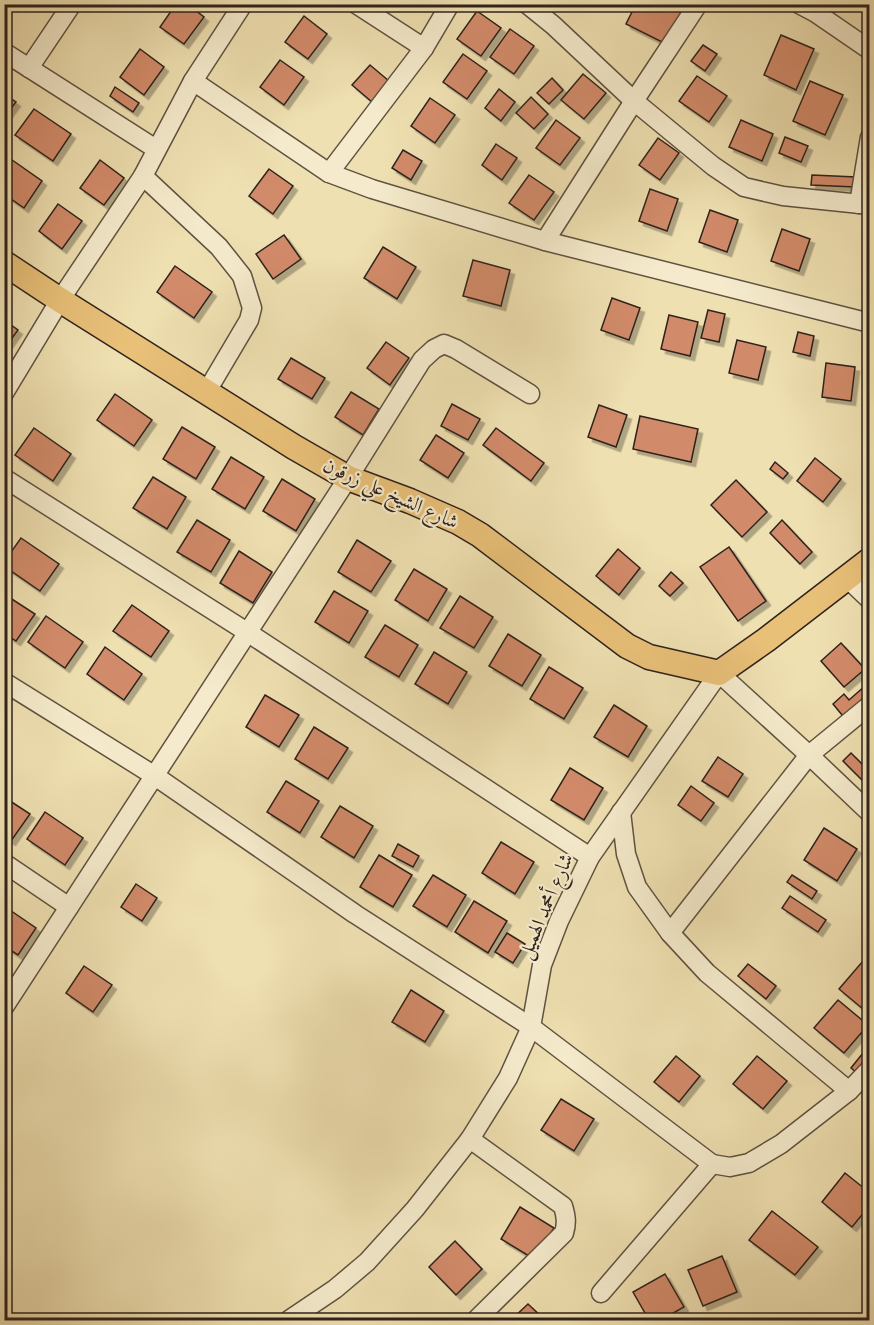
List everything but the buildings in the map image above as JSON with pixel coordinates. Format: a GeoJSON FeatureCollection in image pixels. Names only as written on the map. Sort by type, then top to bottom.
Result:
{"type":"FeatureCollection","features":[{"type":"Feature","properties":{"kind":"main road","name":"شارع الشيخ علي زرقون"},"geometry":{"type":"LineString","coordinates":[[4,263],[294,447],[348,478],[410,501],[458,522],[480,535],[627,646],[649,657],[720,673]]}},
{"type":"Feature","properties":{"kind":"main road"},"geometry":{"type":"LineString","coordinates":[[720,673],[870,560]]}},
{"type":"Feature","properties":{"kind":"street"},"geometry":{"type":"LineString","coordinates":[[29,68],[72,4]]}},
{"type":"Feature","properties":{"kind":"street"},"geometry":{"type":"LineString","coordinates":[[4,393],[60,300],[143,176],[193,81],[243,4]]}},
{"type":"Feature","properties":{"kind":"street"},"geometry":{"type":"LineString","coordinates":[[356,4],[424,48]]}},
{"type":"Feature","properties":{"kind":"street"},"geometry":{"type":"LineString","coordinates":[[329,172],[424,48],[450,4]]}},
{"type":"Feature","properties":{"kind":"street"},"geometry":{"type":"LineString","coordinates":[[527,4],[553,25],[634,101],[713,166],[744,187],[783,196],[864,204],[870,137]]}},
{"type":"Feature","properties":{"kind":"street"},"geometry":{"type":"LineString","coordinates":[[545,241],[698,4]]}},
{"type":"Feature","properties":{"kind":"street"},"geometry":{"type":"LineString","coordinates":[[799,4],[818,9],[870,50]]}},
{"type":"Feature","properties":{"kind":"street"},"geometry":{"type":"LineString","coordinates":[[4,52],[156,149]]}},
{"type":"Feature","properties":{"kind":"street"},"geometry":{"type":"LineString","coordinates":[[193,81],[329,172],[372,189],[545,241],[870,323]]}},
{"type":"Feature","properties":{"kind":"street"},"geometry":{"type":"LineString","coordinates":[[143,176],[219,247],[242,276],[248,293],[252,308],[249,320],[207,391]]}},
{"type":"Feature","properties":{"kind":"street"},"geometry":{"type":"LineString","coordinates":[[4,1007],[348,478],[422,360],[434,349],[444,344],[530,394]]}},
{"type":"Feature","properties":{"kind":"street"},"geometry":{"type":"LineString","coordinates":[[4,478],[247,632],[590,857]]}},
{"type":"Feature","properties":{"kind":"street"},"geometry":{"type":"LineString","coordinates":[[848,578],[870,600]]}},
{"type":"Feature","properties":{"kind":"street"},"geometry":{"type":"LineString","coordinates":[[720,673],[870,813]]}},
{"type":"Feature","properties":{"kind":"street","name":"شارع أمحمد الهميل"},"geometry":{"type":"LineString","coordinates":[[289,1320],[335,1289],[367,1262],[415,1209],[470,1139],[508,1078],[531,1028],[542,965],[559,921],[590,857],[720,673]]}},
{"type":"Feature","properties":{"kind":"street"},"geometry":{"type":"LineString","coordinates":[[5,684],[155,776],[355,914],[531,1028],[712,1164],[730,1167],[749,1163],[781,1144],[849,1091],[870,1069]]}},
{"type":"Feature","properties":{"kind":"street"},"geometry":{"type":"LineString","coordinates":[[670,933],[809,755],[870,705]]}},
{"type":"Feature","properties":{"kind":"street"},"geometry":{"type":"LineString","coordinates":[[621,812],[626,854],[637,887],[670,933],[707,973],[849,1091]]}},
{"type":"Feature","properties":{"kind":"street"},"geometry":{"type":"LineString","coordinates":[[4,863],[69,907]]}},
{"type":"Feature","properties":{"kind":"street"},"geometry":{"type":"LineString","coordinates":[[470,1139],[563,1206],[566,1216],[564,1233],[476,1320]]}},
{"type":"Feature","properties":{"kind":"street"},"geometry":{"type":"LineString","coordinates":[[601,1293],[712,1164]]}}]}
